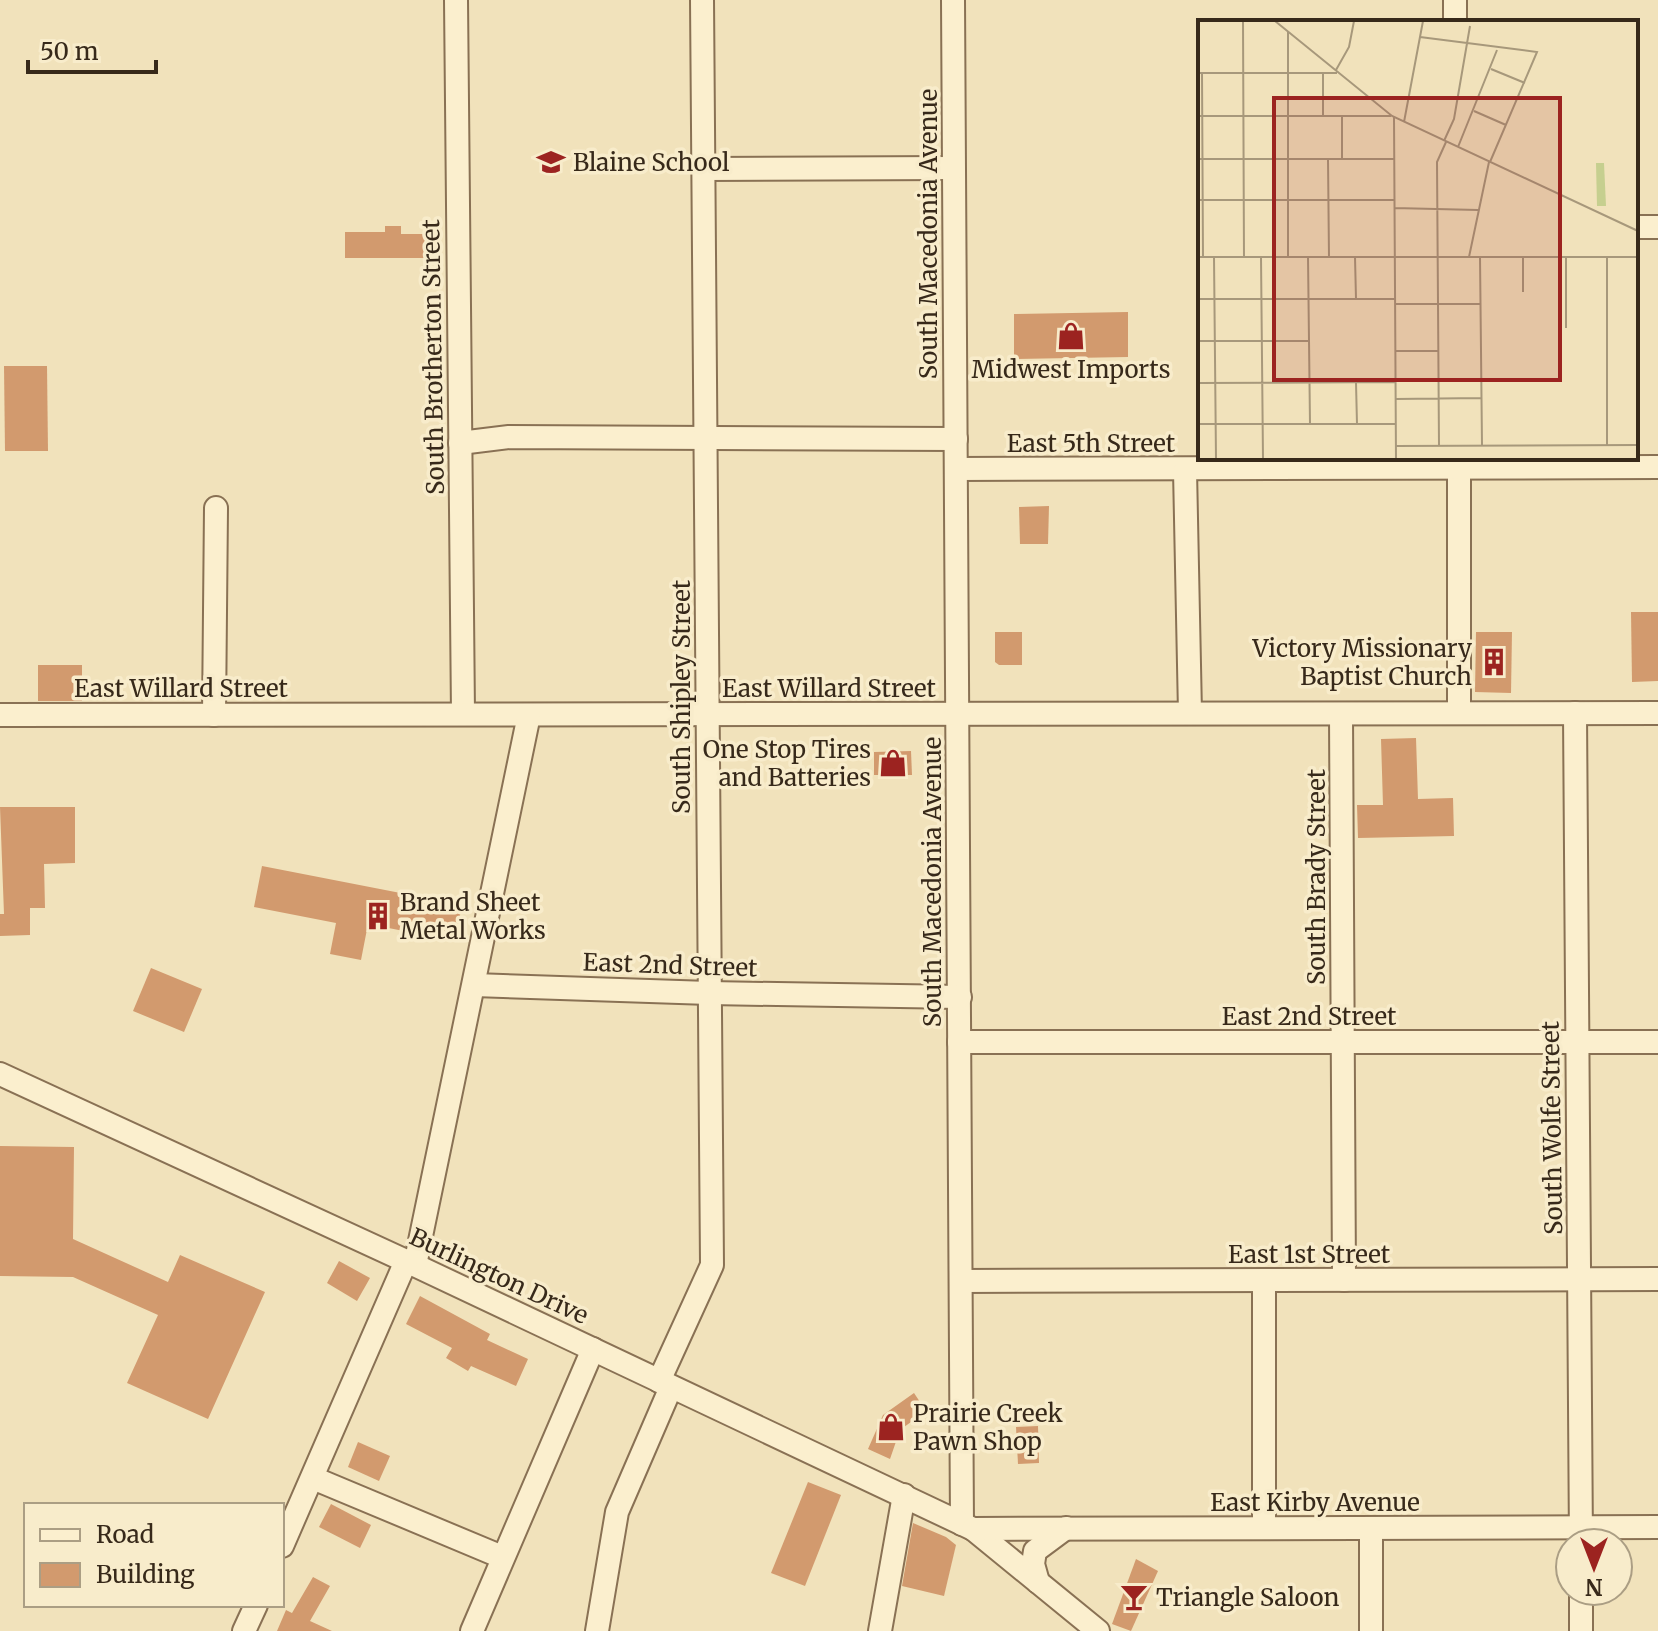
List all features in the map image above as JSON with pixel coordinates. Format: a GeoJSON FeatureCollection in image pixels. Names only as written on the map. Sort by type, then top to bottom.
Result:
{"type":"FeatureCollection","features":[{"type":"Feature","properties":{"kind":"street","name":"South Brotherton Street"},"geometry":{"type":"LineString","coordinates":[[456,0],[463,714]]}},
{"type":"Feature","properties":{"kind":"street","name":"South Shipley Street"},"geometry":{"type":"LineString","coordinates":[[597,1631],[617,1512],[712,1271],[702,0]]}},
{"type":"Feature","properties":{"kind":"street","name":"South Macedonia Avenue"},"geometry":{"type":"LineString","coordinates":[[953,0],[961,1281],[968,1526]]}},
{"type":"Feature","properties":{"kind":"street"},"geometry":{"type":"LineString","coordinates":[[704,169],[953,168]]}},
{"type":"Feature","properties":{"kind":"street"},"geometry":{"type":"LineString","coordinates":[[460,443],[509,437],[956,439]]}},
{"type":"Feature","properties":{"kind":"street"},"geometry":{"type":"LineString","coordinates":[[1459,463],[1459,713]]}},
{"type":"Feature","properties":{"kind":"street","name":"East 5th Street"},"geometry":{"type":"LineString","coordinates":[[956,469],[1185,470],[1459,463],[1658,467]]}},
{"type":"Feature","properties":{"kind":"street"},"geometry":{"type":"LineString","coordinates":[[1185,470],[1190,713]]}},
{"type":"Feature","properties":{"kind":"street"},"geometry":{"type":"LineString","coordinates":[[214,715],[216,508]]}},
{"type":"Feature","properties":{"kind":"street","name":"South Wolfe Street"},"geometry":{"type":"LineString","coordinates":[[1575,713],[1581,1527]]}},
{"type":"Feature","properties":{"kind":"street","name":"East Willard Street"},"geometry":{"type":"LineString","coordinates":[[0,715],[1658,713]]}},
{"type":"Feature","properties":{"kind":"street","name":"South Brady Street"},"geometry":{"type":"LineString","coordinates":[[1341,714],[1344,1280]]}},
{"type":"Feature","properties":{"kind":"street"},"geometry":{"type":"LineString","coordinates":[[284,1542],[411,1263],[474,985],[529,715]]}},
{"type":"Feature","properties":{"kind":"street","name":"East 2nd Street"},"geometry":{"type":"LineString","coordinates":[[474,985],[960,997]]}},
{"type":"Feature","properties":{"kind":"street","name":"East 2nd Street"},"geometry":{"type":"LineString","coordinates":[[959,1042],[1658,1042]]}},
{"type":"Feature","properties":{"kind":"street","name":"Burlington Drive"},"geometry":{"type":"LineString","coordinates":[[0,1074],[411,1263],[968,1526]]}},
{"type":"Feature","properties":{"kind":"street","name":"East 1st Street"},"geometry":{"type":"LineString","coordinates":[[961,1281],[1658,1279]]}},
{"type":"Feature","properties":{"kind":"street"},"geometry":{"type":"LineString","coordinates":[[1264,1280],[1264,1528]]}},
{"type":"Feature","properties":{"kind":"street"},"geometry":{"type":"LineString","coordinates":[[472,1631],[593,1349]]}},
{"type":"Feature","properties":{"kind":"street"},"geometry":{"type":"LineString","coordinates":[[313,1478],[502,1557]]}},
{"type":"Feature","properties":{"kind":"street"},"geometry":{"type":"LineString","coordinates":[[880,1631],[904,1495]]}},
{"type":"Feature","properties":{"kind":"street"},"geometry":{"type":"LineString","coordinates":[[968,1526],[1098,1631]]}},
{"type":"Feature","properties":{"kind":"street","name":"East Kirby Avenue"},"geometry":{"type":"LineString","coordinates":[[968,1526],[1371,1528],[1554,1534]]}},
{"type":"Feature","properties":{"kind":"street","name":"East Kirby Avenue"},"geometry":{"type":"LineString","coordinates":[[1634,1529],[1658,1527]]}},
{"type":"Feature","properties":{"kind":"street"},"geometry":{"type":"LineString","coordinates":[[1038,1582],[1033,1564],[1035,1551],[1066,1528]]}},
{"type":"Feature","properties":{"kind":"street"},"geometry":{"type":"LineString","coordinates":[[1371,1528],[1371,1631]]}},
{"type":"Feature","properties":{"kind":"street"},"geometry":{"type":"LineString","coordinates":[[244,1631],[255,1607]]}},
{"type":"Feature","properties":{"kind":"street"},"geometry":{"type":"LineString","coordinates":[[1581,1607],[1581,1631]]}},
{"type":"Feature","properties":{"kind":"building"},"geometry":{"type":"Polygon","coordinates":[[[385,226],[401,226],[401,234],[428,234],[429,258],[345,258],[345,232],[385,232],[385,226]]]}},
{"type":"Feature","properties":{"kind":"building","name":"Midwest Imports"},"geometry":{"type":"Polygon","coordinates":[[[1128,312],[1128,357],[1014,359],[1014,314],[1128,312]]]}},
{"type":"Feature","properties":{"kind":"building"},"geometry":{"type":"Polygon","coordinates":[[[4,366],[47,366],[48,451],[5,451],[4,366]]]}},
{"type":"Feature","properties":{"kind":"building"},"geometry":{"type":"Polygon","coordinates":[[[1049,506],[1048,544],[1020,544],[1019,507],[1049,506]]]}},
{"type":"Feature","properties":{"kind":"building"},"geometry":{"type":"Polygon","coordinates":[[[1631,612],[1658,612],[1658,681],[1632,682],[1631,612]]]}},
{"type":"Feature","properties":{"kind":"building"},"geometry":{"type":"Polygon","coordinates":[[[995,632],[1022,632],[1022,665],[999,665],[995,662],[995,632]]]}},
{"type":"Feature","properties":{"kind":"building","name":"Victory Missionary Baptist Church"},"geometry":{"type":"Polygon","coordinates":[[[1476,632],[1512,632],[1511,693],[1475,692],[1476,632]]]}},
{"type":"Feature","properties":{"kind":"building"},"geometry":{"type":"Polygon","coordinates":[[[38,665],[82,665],[82,701],[38,701],[38,665]]]}},
{"type":"Feature","properties":{"kind":"building"},"geometry":{"type":"Polygon","coordinates":[[[1416,738],[1418,799],[1453,798],[1454,836],[1358,838],[1357,805],[1383,805],[1381,739],[1416,738]]]}},
{"type":"Feature","properties":{"kind":"building","name":"One Stop Tires and Batteries"},"geometry":{"type":"Polygon","coordinates":[[[911,751],[912,775],[874,775],[874,752],[911,751]]]}},
{"type":"Feature","properties":{"kind":"building"},"geometry":{"type":"Polygon","coordinates":[[[0,807],[75,807],[75,863],[44,864],[45,908],[30,908],[30,935],[0,936],[0,914],[4,914],[0,807]]]}},
{"type":"Feature","properties":{"kind":"building","name":"Brand Sheet Metal Works"},"geometry":{"type":"Polygon","coordinates":[[[262,866],[462,905],[455,941],[368,924],[361,960],[330,954],[336,923],[254,907],[262,866]]]}},
{"type":"Feature","properties":{"kind":"building"},"geometry":{"type":"Polygon","coordinates":[[[151,968],[202,989],[184,1032],[133,1011],[151,968]]]}},
{"type":"Feature","properties":{"kind":"building"},"geometry":{"type":"Polygon","coordinates":[[[0,1146],[74,1147],[73,1239],[168,1282],[180,1255],[265,1292],[208,1419],[127,1383],[158,1315],[73,1277],[0,1276],[0,1146]]]}},
{"type":"Feature","properties":{"kind":"building"},"geometry":{"type":"Polygon","coordinates":[[[339,1261],[370,1278],[357,1301],[327,1283],[339,1261]]]}},
{"type":"Feature","properties":{"kind":"building"},"geometry":{"type":"Polygon","coordinates":[[[420,1296],[490,1334],[487,1340],[528,1359],[516,1386],[471,1366],[468,1371],[446,1358],[452,1348],[406,1324],[420,1296]]]}},
{"type":"Feature","properties":{"kind":"building","name":"Prairie Creek Pawn Shop"},"geometry":{"type":"Polygon","coordinates":[[[914,1393],[926,1411],[900,1430],[890,1459],[868,1449],[883,1415],[914,1393]]]}},
{"type":"Feature","properties":{"kind":"building"},"geometry":{"type":"Polygon","coordinates":[[[1038,1426],[1039,1463],[1018,1464],[1016,1427],[1038,1426]]]}},
{"type":"Feature","properties":{"kind":"building"},"geometry":{"type":"Polygon","coordinates":[[[358,1442],[390,1456],[379,1481],[348,1467],[358,1442]]]}},
{"type":"Feature","properties":{"kind":"building"},"geometry":{"type":"Polygon","coordinates":[[[808,1482],[841,1495],[805,1586],[771,1573],[808,1482]]]}},
{"type":"Feature","properties":{"kind":"building"},"geometry":{"type":"Polygon","coordinates":[[[331,1504],[371,1525],[360,1548],[319,1527],[331,1504]]]}},
{"type":"Feature","properties":{"kind":"building"},"geometry":{"type":"Polygon","coordinates":[[[913,1523],[946,1537],[956,1545],[944,1596],[902,1586],[913,1523]]]}},
{"type":"Feature","properties":{"kind":"building","name":"Triangle Saloon"},"geometry":{"type":"Polygon","coordinates":[[[1136,1559],[1158,1571],[1131,1631],[1112,1624],[1136,1559]]]}},
{"type":"Feature","properties":{"kind":"building"},"geometry":{"type":"Polygon","coordinates":[[[313,1577],[330,1586],[310,1621],[332,1631],[277,1631],[286,1610],[292,1613],[313,1577]]]}},
{"type":"Feature","properties":{"kind":"place","name":"Blaine School"},"geometry":{"type":"Point","coordinates":[551,162]}},
{"type":"Feature","properties":{"kind":"place","name":"Midwest Imports"},"geometry":{"type":"Point","coordinates":[1071,336]}},
{"type":"Feature","properties":{"kind":"place","name":"Victory Missionary Baptist Church"},"geometry":{"type":"Point","coordinates":[1494,662]}},
{"type":"Feature","properties":{"kind":"place","name":"One Stop Tires and Batteries"},"geometry":{"type":"Point","coordinates":[893,763]}},
{"type":"Feature","properties":{"kind":"place","name":"Brand Sheet Metal Works"},"geometry":{"type":"Point","coordinates":[378,916]}},
{"type":"Feature","properties":{"kind":"place","name":"Prairie Creek Pawn Shop"},"geometry":{"type":"Point","coordinates":[891,1427]}},
{"type":"Feature","properties":{"kind":"place","name":"Triangle Saloon"},"geometry":{"type":"Point","coordinates":[1134,1597]}}]}
